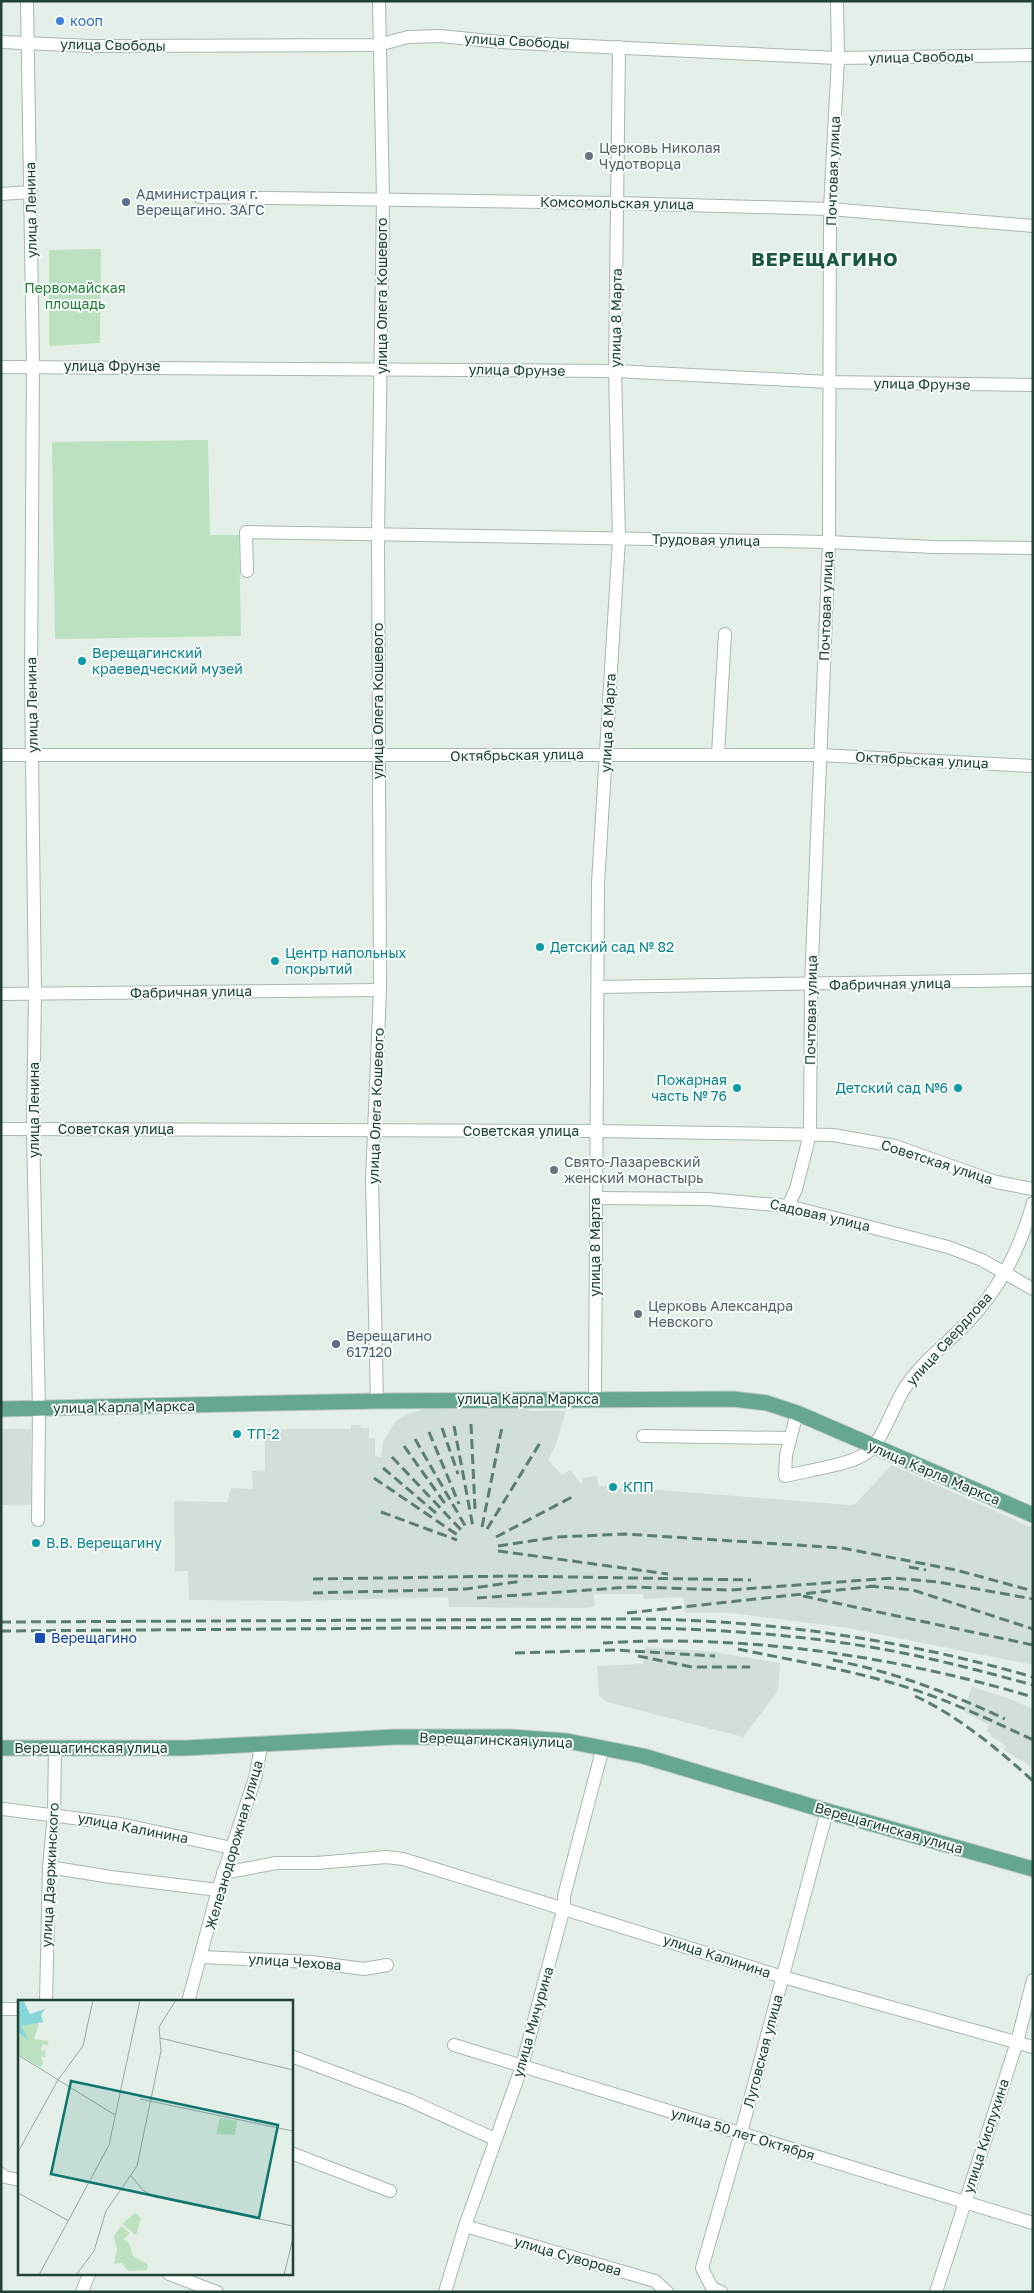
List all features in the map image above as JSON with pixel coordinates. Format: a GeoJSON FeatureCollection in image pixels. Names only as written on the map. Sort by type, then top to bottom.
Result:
{"type":"FeatureCollection","features":[{"type":"Feature","properties":{"kind":"main road","name":"улица Карла Маркса"},"geometry":{"type":"LineString","coordinates":[[1,1409],[377,1401],[733,1399],[767,1403],[797,1413],[1033,1515]]}},
{"type":"Feature","properties":{"kind":"main road","name":"Верещагинская улица"},"geometry":{"type":"LineString","coordinates":[[1,1748],[186,1748],[376,1737],[542,1739],[602,1747],[643,1756],[827,1811],[1033,1869]]}},
{"type":"Feature","properties":{"kind":"street","name":"улица Ленина"},"geometry":{"type":"LineString","coordinates":[[27,1],[33,366],[32,753],[35,993],[33,1129],[39,1409],[38,1520]]}},
{"type":"Feature","properties":{"kind":"street","name":"улица Олега Кошевого"},"geometry":{"type":"LineString","coordinates":[[377,1401],[372,1188],[376,1131],[380,990],[378,535],[382,368],[383,199],[378,45],[379,1]]}},
{"type":"Feature","properties":{"kind":"street","name":"Почтовая улица"},"geometry":{"type":"LineString","coordinates":[[788,1206],[796,1189],[810,1134],[811,985],[829,542],[830,209],[838,58],[837,1]]}},
{"type":"Feature","properties":{"kind":"street","name":"улица Свободы"},"geometry":{"type":"LineString","coordinates":[[1,42],[92,46],[378,45],[408,38],[440,36],[500,42],[619,46],[838,58],[1033,55]]}},
{"type":"Feature","properties":{"kind":"street","name":"улица 8 Марта"},"geometry":{"type":"LineString","coordinates":[[595,1399],[598,883],[619,539],[615,371],[619,46]]}},
{"type":"Feature","properties":{"kind":"street"},"geometry":{"type":"LineString","coordinates":[[1,194],[31,192]]}},
{"type":"Feature","properties":{"kind":"street","name":"Комсомольская улица"},"geometry":{"type":"LineString","coordinates":[[200,197],[617,203],[830,209],[1033,226]]}},
{"type":"Feature","properties":{"kind":"street","name":"улица Фрунзе"},"geometry":{"type":"LineString","coordinates":[[1,367],[615,371],[828,382],[1033,385]]}},
{"type":"Feature","properties":{"kind":"street","name":"Трудовая улица"},"geometry":{"type":"LineString","coordinates":[[247,570],[246,532],[829,542],[933,547],[1033,548]]}},
{"type":"Feature","properties":{"kind":"street"},"geometry":{"type":"LineString","coordinates":[[718,754],[725,634]]}},
{"type":"Feature","properties":{"kind":"street","name":"Октябрьская улица"},"geometry":{"type":"LineString","coordinates":[[1,755],[32,753],[378,757],[607,754],[820,755],[1033,766]]}},
{"type":"Feature","properties":{"kind":"street","name":"Фабричная улица"},"geometry":{"type":"LineString","coordinates":[[598,987],[1033,980]]}},
{"type":"Feature","properties":{"kind":"street","name":"Фабричная улица"},"geometry":{"type":"LineString","coordinates":[[1,994],[380,990]]}},
{"type":"Feature","properties":{"kind":"street","name":"Советская улица"},"geometry":{"type":"LineString","coordinates":[[1,1129],[597,1131],[833,1135],[895,1146],[989,1180],[1033,1189]]}},
{"type":"Feature","properties":{"kind":"street","name":"Садовая улица"},"geometry":{"type":"LineString","coordinates":[[596,1198],[698,1198],[788,1206],[948,1247],[982,1260],[1033,1289]]}},
{"type":"Feature","properties":{"kind":"street","name":"улица Свердлова"},"geometry":{"type":"LineString","coordinates":[[874,1446],[906,1386],[920,1368],[986,1302],[1006,1273],[1020,1243],[1033,1203]]}},
{"type":"Feature","properties":{"kind":"street"},"geometry":{"type":"LineString","coordinates":[[797,1413],[786,1455],[785,1476],[856,1458],[874,1446]]}},
{"type":"Feature","properties":{"kind":"street"},"geometry":{"type":"LineString","coordinates":[[643,1436],[790,1438]]}},
{"type":"Feature","properties":{"kind":"street","name":"Железнодорожная улица"},"geometry":{"type":"LineString","coordinates":[[189,2000],[223,1873],[256,1775],[261,1745]]}},
{"type":"Feature","properties":{"kind":"street","name":"улица Мичурина"},"geometry":{"type":"LineString","coordinates":[[445,2292],[465,2226],[522,2066],[564,1907],[564,1896],[602,1747]]}},
{"type":"Feature","properties":{"kind":"street","name":"улица Дзержинского"},"geometry":{"type":"LineString","coordinates":[[46,2000],[49,1867],[54,1814],[55,1748]]}},
{"type":"Feature","properties":{"kind":"street","name":"улица Калинина"},"geometry":{"type":"LineString","coordinates":[[3,1809],[54,1814],[120,1824],[232,1848]]}},
{"type":"Feature","properties":{"kind":"street","name":"Луговская улица"},"geometry":{"type":"LineString","coordinates":[[716,2290],[702,2268],[741,2133],[827,1811]]}},
{"type":"Feature","properties":{"kind":"street","name":"улица Калинина"},"geometry":{"type":"LineString","coordinates":[[223,1873],[276,1862],[308,1863],[386,1857],[403,1858],[783,1977],[1033,2047]]}},
{"type":"Feature","properties":{"kind":"street"},"geometry":{"type":"LineString","coordinates":[[49,1867],[111,1877],[218,1890]]}},
{"type":"Feature","properties":{"kind":"street","name":"улица Чехова"},"geometry":{"type":"LineString","coordinates":[[202,1956],[312,1962],[364,1968],[387,1965]]}},
{"type":"Feature","properties":{"kind":"street","name":"улица Кислухина"},"geometry":{"type":"LineString","coordinates":[[936,2292],[1017,2042],[1033,1980]]}},
{"type":"Feature","properties":{"kind":"street"},"geometry":{"type":"LineString","coordinates":[[1,2009],[18,2009]]}},
{"type":"Feature","properties":{"kind":"street","name":"улица 50 лет Октября"},"geometry":{"type":"LineString","coordinates":[[454,2045],[1033,2223]]}},
{"type":"Feature","properties":{"kind":"street"},"geometry":{"type":"LineString","coordinates":[[292,2056],[409,2100],[495,2140]]}},
{"type":"Feature","properties":{"kind":"street"},"geometry":{"type":"LineString","coordinates":[[292,2153],[390,2190]]}},
{"type":"Feature","properties":{"kind":"street"},"geometry":{"type":"LineString","coordinates":[[1,2174],[5,2177],[18,2180]]}},
{"type":"Feature","properties":{"kind":"street","name":"улица Суворова"},"geometry":{"type":"LineString","coordinates":[[465,2226],[655,2281],[667,2292]]}},
{"type":"Feature","properties":{"kind":"street"},"geometry":{"type":"LineString","coordinates":[[82,2292],[88,2276]]}},
{"type":"Feature","properties":{"kind":"street"},"geometry":{"type":"LineString","coordinates":[[174,2276],[216,2292]]}},
{"type":"Feature","properties":{"kind":"shaded area"},"geometry":{"type":"Polygon","coordinates":[[[436,1406],[566,1411],[556,1444],[548,1460],[562,1475],[570,1470],[582,1485],[582,1478],[597,1476],[599,1487],[616,1483],[618,1489],[635,1488],[849,1505],[855,1504],[892,1465],[1033,1528],[1033,1665],[848,1628],[732,1613],[685,1613],[683,1597],[644,1599],[643,1594],[594,1594],[594,1607],[584,1608],[449,1607],[448,1597],[300,1601],[189,1600],[188,1571],[175,1571],[174,1501],[227,1502],[231,1488],[253,1489],[252,1471],[265,1471],[265,1429],[351,1429],[351,1425],[360,1425],[361,1428],[369,1428],[369,1438],[375,1438],[375,1456],[381,1457],[383,1441],[396,1421],[407,1414],[436,1406]]]}},
{"type":"Feature","properties":{"kind":"shaded area"},"geometry":{"type":"Polygon","coordinates":[[[1,1429],[31,1429],[31,1505],[1,1505],[1,1429]]]}},
{"type":"Feature","properties":{"kind":"shaded area"},"geometry":{"type":"Polygon","coordinates":[[[645,1647],[714,1652],[780,1663],[778,1691],[743,1737],[607,1702],[599,1696],[597,1666],[643,1664],[645,1647]]]}},
{"type":"Feature","properties":{"kind":"shaded area"},"geometry":{"type":"Polygon","coordinates":[[[972,1687],[1008,1698],[1033,1709],[1033,1768],[1004,1750],[1006,1746],[990,1736],[991,1734],[986,1731],[989,1725],[963,1711],[972,1687]]]}},
{"type":"Feature","properties":{"kind":"green space","name":"Первомайская площадь"},"geometry":{"type":"Polygon","coordinates":[[[101,249],[100,343],[49,346],[49,250],[101,249]]]}},
{"type":"Feature","properties":{"kind":"green space"},"geometry":{"type":"Polygon","coordinates":[[[208,440],[210,535],[239,535],[241,636],[55,639],[52,442],[208,440]]]}},
{"type":"Feature","properties":{"kind":"railway"},"geometry":{"type":"LineString","coordinates":[[471,1424],[475,1509]]}},
{"type":"Feature","properties":{"kind":"railway"},"geometry":{"type":"LineString","coordinates":[[454,1426],[473,1527]]}},
{"type":"Feature","properties":{"kind":"railway"},"geometry":{"type":"LineString","coordinates":[[482,1527],[502,1427]]}},
{"type":"Feature","properties":{"kind":"railway"},"geometry":{"type":"LineString","coordinates":[[442,1428],[458,1474]]}},
{"type":"Feature","properties":{"kind":"railway"},"geometry":{"type":"LineString","coordinates":[[429,1432],[459,1504]]}},
{"type":"Feature","properties":{"kind":"railway"},"geometry":{"type":"LineString","coordinates":[[415,1439],[467,1529]]}},
{"type":"Feature","properties":{"kind":"railway"},"geometry":{"type":"LineString","coordinates":[[487,1529],[540,1443]]}},
{"type":"Feature","properties":{"kind":"railway"},"geometry":{"type":"LineString","coordinates":[[404,1446],[446,1505]]}},
{"type":"Feature","properties":{"kind":"railway"},"geometry":{"type":"LineString","coordinates":[[392,1457],[463,1532]]}},
{"type":"Feature","properties":{"kind":"railway"},"geometry":{"type":"LineString","coordinates":[[383,1468],[436,1513]]}},
{"type":"Feature","properties":{"kind":"railway"},"geometry":{"type":"LineString","coordinates":[[374,1478],[459,1536]]}},
{"type":"Feature","properties":{"kind":"railway"},"geometry":{"type":"LineString","coordinates":[[496,1537],[572,1497]]}},
{"type":"Feature","properties":{"kind":"railway"},"geometry":{"type":"LineString","coordinates":[[381,1512],[457,1540]]}},
{"type":"Feature","properties":{"kind":"railway"},"geometry":{"type":"LineString","coordinates":[[498,1546],[557,1537],[625,1534],[842,1548],[956,1570],[1033,1591]]}},
{"type":"Feature","properties":{"kind":"railway"},"geometry":{"type":"LineString","coordinates":[[498,1551],[668,1574]]}},
{"type":"Feature","properties":{"kind":"railway"},"geometry":{"type":"LineString","coordinates":[[909,1567],[926,1570]]}},
{"type":"Feature","properties":{"kind":"railway"},"geometry":{"type":"LineString","coordinates":[[313,1579],[513,1576],[751,1580]]}},
{"type":"Feature","properties":{"kind":"railway"},"geometry":{"type":"LineString","coordinates":[[477,1598],[630,1587],[730,1590],[893,1578],[938,1582],[1033,1599]]}},
{"type":"Feature","properties":{"kind":"railway"},"geometry":{"type":"LineString","coordinates":[[313,1593],[466,1589],[522,1581]]}},
{"type":"Feature","properties":{"kind":"railway"},"geometry":{"type":"LineString","coordinates":[[869,1586],[913,1590],[1033,1629]]}},
{"type":"Feature","properties":{"kind":"railway"},"geometry":{"type":"LineString","coordinates":[[627,1613],[876,1586]]}},
{"type":"Feature","properties":{"kind":"railway"},"geometry":{"type":"LineString","coordinates":[[803,1596],[1033,1645]]}},
{"type":"Feature","properties":{"kind":"railway"},"geometry":{"type":"LineString","coordinates":[[1,1622],[679,1620],[781,1627],[883,1642],[933,1652],[1033,1677]]}},
{"type":"Feature","properties":{"kind":"railway"},"geometry":{"type":"LineString","coordinates":[[1,1631],[533,1627],[705,1630],[762,1634],[876,1648],[935,1660],[1033,1685]]}},
{"type":"Feature","properties":{"kind":"railway"},"geometry":{"type":"LineString","coordinates":[[603,1643],[711,1642],[766,1645],[820,1651],[927,1670],[1033,1697]]}},
{"type":"Feature","properties":{"kind":"railway"},"geometry":{"type":"LineString","coordinates":[[738,1649],[832,1668],[924,1693],[952,1703],[1033,1740]]}},
{"type":"Feature","properties":{"kind":"railway"},"geometry":{"type":"LineString","coordinates":[[515,1653],[615,1650],[715,1656]]}},
{"type":"Feature","properties":{"kind":"railway"},"geometry":{"type":"LineString","coordinates":[[638,1656],[692,1667],[750,1667]]}},
{"type":"Feature","properties":{"kind":"railway"},"geometry":{"type":"LineString","coordinates":[[833,1660],[921,1684],[964,1700],[1005,1719]]}},
{"type":"Feature","properties":{"kind":"railway"},"geometry":{"type":"LineString","coordinates":[[915,1696],[962,1723],[1006,1757],[1033,1781]]}},
{"type":"Feature","properties":{"kind":"place","name":"кооп"},"geometry":{"type":"Point","coordinates":[60,21]}},
{"type":"Feature","properties":{"kind":"place","name":"Церковь Николая Чудотворца"},"geometry":{"type":"Point","coordinates":[589,156]}},
{"type":"Feature","properties":{"kind":"place","name":"Администрация г. Верещагино. ЗАГС"},"geometry":{"type":"Point","coordinates":[126,202]}},
{"type":"Feature","properties":{"kind":"place","name":"Верещагинский краеведческий музей"},"geometry":{"type":"Point","coordinates":[82,661]}},
{"type":"Feature","properties":{"kind":"place","name":"Детский сад № 82"},"geometry":{"type":"Point","coordinates":[540,947]}},
{"type":"Feature","properties":{"kind":"place","name":"Центр напольных покрытий"},"geometry":{"type":"Point","coordinates":[275,961]}},
{"type":"Feature","properties":{"kind":"place","name":"Пожарная часть № 76"},"geometry":{"type":"Point","coordinates":[737,1088]}},
{"type":"Feature","properties":{"kind":"place","name":"Детский сад №6"},"geometry":{"type":"Point","coordinates":[958,1088]}},
{"type":"Feature","properties":{"kind":"place","name":"Свято-Лазаревский женский монастырь"},"geometry":{"type":"Point","coordinates":[554,1170]}},
{"type":"Feature","properties":{"kind":"place","name":"Церковь Александра Невского"},"geometry":{"type":"Point","coordinates":[638,1314]}},
{"type":"Feature","properties":{"kind":"place","name":"Верещагино 617120"},"geometry":{"type":"Point","coordinates":[336,1344]}},
{"type":"Feature","properties":{"kind":"place","name":"ТП-2"},"geometry":{"type":"Point","coordinates":[237,1434]}},
{"type":"Feature","properties":{"kind":"place","name":"КПП"},"geometry":{"type":"Point","coordinates":[613,1487]}},
{"type":"Feature","properties":{"kind":"place","name":"В.В. Верещагину"},"geometry":{"type":"Point","coordinates":[36,1543]}},
{"type":"Feature","properties":{"kind":"place","name":"Верещагино"},"geometry":{"type":"Point","coordinates":[40,1638]}},
{"type":"Feature","properties":{"kind":"district","name":"ВЕРЕЩАГИНО"},"geometry":{"type":"Point","coordinates":[825,259]}}]}
